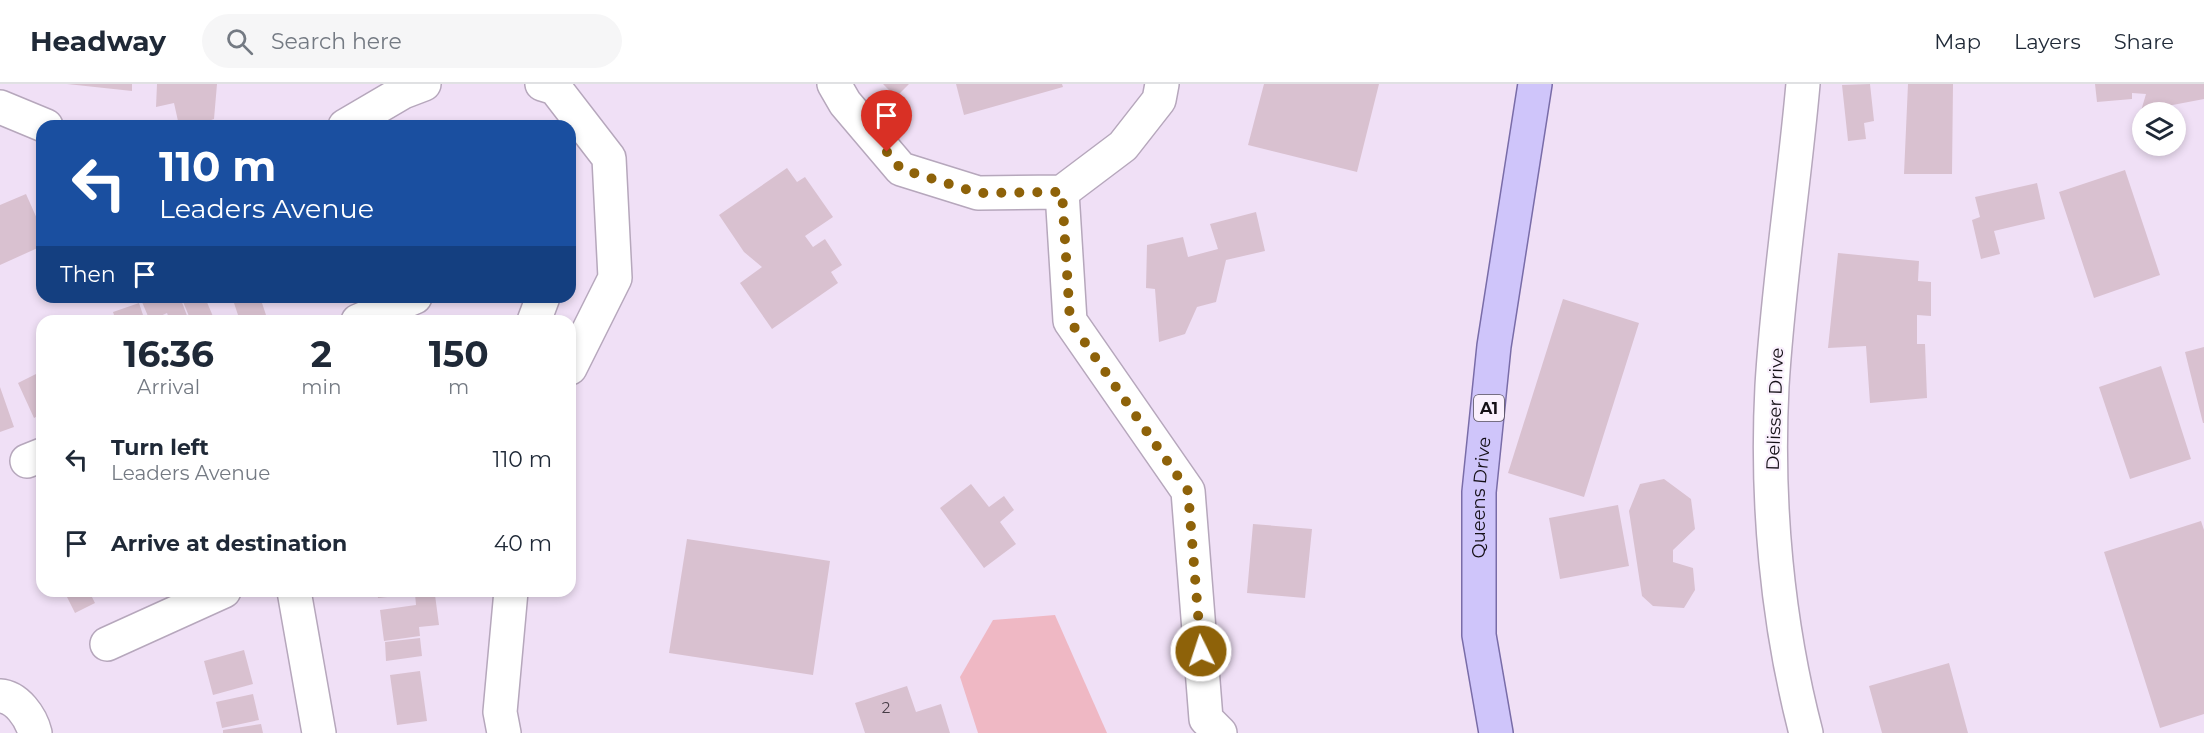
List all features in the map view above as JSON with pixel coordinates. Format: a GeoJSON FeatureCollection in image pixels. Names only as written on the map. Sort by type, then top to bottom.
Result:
{"type":"FeatureCollection","features":[{"type":"Feature","properties":{"kind":"main road","name":"Queens Drive"},"geometry":{"type":"LineString","coordinates":[[1496,733],[1479,635],[1479,492],[1494,346],[1535,84]]}},
{"type":"Feature","properties":{"kind":"street"},"geometry":{"type":"LineString","coordinates":[[355,120],[402,92],[424,84]]}},
{"type":"Feature","properties":{"kind":"street"},"geometry":{"type":"LineString","coordinates":[[542,84],[555,88],[609,158],[615,278],[576,356]]}},
{"type":"Feature","properties":{"kind":"street"},"geometry":{"type":"LineString","coordinates":[[834,84],[845,103],[901,169],[978,193],[1062,192],[1123,146],[1159,100],[1162,84]]}},
{"type":"Feature","properties":{"kind":"street","name":"Delisser Drive"},"geometry":{"type":"LineString","coordinates":[[1803,84],[1772,387],[1772,479],[1778,567],[1793,684],[1806,733]]}},
{"type":"Feature","properties":{"kind":"street"},"geometry":{"type":"LineString","coordinates":[[0,107],[36,122]]}},
{"type":"Feature","properties":{"kind":"street"},"geometry":{"type":"LineString","coordinates":[[1062,192],[1070,321],[1188,491],[1206,719],[1220,733]]}},
{"type":"Feature","properties":{"kind":"street"},"geometry":{"type":"LineString","coordinates":[[372,315],[401,303]]}},
{"type":"Feature","properties":{"kind":"street"},"geometry":{"type":"LineString","coordinates":[[107,644],[211,597]]}},
{"type":"Feature","properties":{"kind":"street"},"geometry":{"type":"LineString","coordinates":[[295,597],[319,733]]}},
{"type":"Feature","properties":{"kind":"street"},"geometry":{"type":"LineString","coordinates":[[504,733],[500,712],[510,597]]}},
{"type":"Feature","properties":{"kind":"street"},"geometry":{"type":"LineString","coordinates":[[0,696],[5,696],[22,708],[35,733]]}},
{"type":"Feature","properties":{"kind":"shaded area"},"geometry":{"type":"Polygon","coordinates":[[[1055,615],[1107,733],[978,733],[960,677],[993,620],[1055,615]]]}},
{"type":"Feature","properties":{"kind":"building"},"geometry":{"type":"Polygon","coordinates":[[[67,84],[132,84],[132,91],[67,84]]]}},
{"type":"Feature","properties":{"kind":"building"},"geometry":{"type":"Polygon","coordinates":[[[157,84],[217,84],[214,119],[178,120],[174,103],[156,107],[157,84]]]}},
{"type":"Feature","properties":{"kind":"building"},"geometry":{"type":"Polygon","coordinates":[[[883,84],[909,84],[896,97],[883,84]]]}},
{"type":"Feature","properties":{"kind":"building"},"geometry":{"type":"Polygon","coordinates":[[[956,84],[1062,84],[1063,87],[964,115],[956,84]]]}},
{"type":"Feature","properties":{"kind":"building"},"geometry":{"type":"Polygon","coordinates":[[[1264,84],[1379,84],[1357,172],[1248,145],[1264,84]]]}},
{"type":"Feature","properties":{"kind":"building"},"geometry":{"type":"Polygon","coordinates":[[[1870,84],[1874,121],[1864,123],[1866,139],[1848,141],[1842,85],[1870,84]]]}},
{"type":"Feature","properties":{"kind":"building"},"geometry":{"type":"Polygon","coordinates":[[[1908,84],[1953,84],[1952,174],[1904,174],[1908,84]]]}},
{"type":"Feature","properties":{"kind":"building"},"geometry":{"type":"Polygon","coordinates":[[[2095,84],[2204,84],[2204,99],[2186,102],[2144,102],[2146,94],[2132,93],[2132,99],[2097,102],[2095,84]]]}},
{"type":"Feature","properties":{"kind":"building"},"geometry":{"type":"Polygon","coordinates":[[[787,168],[797,182],[805,177],[833,217],[805,236],[813,247],[825,239],[842,265],[831,272],[838,283],[772,329],[740,283],[762,267],[744,252],[719,215],[787,168]]]}},
{"type":"Feature","properties":{"kind":"building"},"geometry":{"type":"Polygon","coordinates":[[[2125,170],[2160,275],[2094,298],[2059,192],[2125,170]]]}},
{"type":"Feature","properties":{"kind":"building"},"geometry":{"type":"Polygon","coordinates":[[[2037,183],[2045,219],[1994,231],[2000,254],[1981,259],[1972,220],[1980,217],[1975,197],[2037,183]]]}},
{"type":"Feature","properties":{"kind":"building"},"geometry":{"type":"Polygon","coordinates":[[[26,194],[36,216],[36,249],[0,265],[0,205],[26,194]]]}},
{"type":"Feature","properties":{"kind":"building"},"geometry":{"type":"Polygon","coordinates":[[[1256,212],[1265,251],[1226,260],[1216,302],[1197,307],[1185,334],[1159,342],[1155,289],[1146,288],[1147,245],[1183,237],[1188,257],[1218,249],[1210,224],[1256,212]]]}},
{"type":"Feature","properties":{"kind":"building"},"geometry":{"type":"Polygon","coordinates":[[[1838,253],[1919,261],[1918,281],[1931,282],[1931,316],[1917,315],[1917,344],[1925,344],[1927,398],[1870,403],[1866,346],[1828,348],[1838,253]]]}},
{"type":"Feature","properties":{"kind":"building"},"geometry":{"type":"Polygon","coordinates":[[[1563,299],[1639,323],[1584,497],[1508,473],[1563,299]]]}},
{"type":"Feature","properties":{"kind":"building"},"geometry":{"type":"Polygon","coordinates":[[[139,303],[143,315],[114,315],[113,312],[139,303]]]}},
{"type":"Feature","properties":{"kind":"building"},"geometry":{"type":"Polygon","coordinates":[[[142,303],[182,303],[187,315],[168,315],[167,313],[147,315],[142,303]]]}},
{"type":"Feature","properties":{"kind":"building"},"geometry":{"type":"Polygon","coordinates":[[[184,303],[207,303],[212,315],[188,315],[184,303]]]}},
{"type":"Feature","properties":{"kind":"building"},"geometry":{"type":"Polygon","coordinates":[[[234,303],[262,303],[266,315],[238,315],[234,303]]]}},
{"type":"Feature","properties":{"kind":"building"},"geometry":{"type":"Polygon","coordinates":[[[2204,347],[2204,423],[2203,423],[2185,352],[2204,347]]]}},
{"type":"Feature","properties":{"kind":"building"},"geometry":{"type":"Polygon","coordinates":[[[2161,366],[2191,459],[2130,479],[2099,387],[2161,366]]]}},
{"type":"Feature","properties":{"kind":"building"},"geometry":{"type":"Polygon","coordinates":[[[36,374],[36,417],[34,418],[18,383],[36,374]]]}},
{"type":"Feature","properties":{"kind":"building"},"geometry":{"type":"Polygon","coordinates":[[[0,387],[14,427],[0,432],[0,387]]]}},
{"type":"Feature","properties":{"kind":"building"},"geometry":{"type":"Polygon","coordinates":[[[1664,479],[1691,499],[1695,529],[1673,550],[1673,562],[1693,568],[1695,590],[1684,608],[1653,606],[1642,596],[1629,511],[1640,484],[1664,479]]]}},
{"type":"Feature","properties":{"kind":"building"},"geometry":{"type":"Polygon","coordinates":[[[971,484],[989,507],[1004,496],[1014,510],[1000,522],[1016,544],[984,568],[940,508],[971,484]]]}},
{"type":"Feature","properties":{"kind":"building"},"geometry":{"type":"Polygon","coordinates":[[[1618,505],[1629,566],[1560,579],[1549,518],[1618,505]]]}},
{"type":"Feature","properties":{"kind":"building"},"geometry":{"type":"Polygon","coordinates":[[[2201,521],[2204,530],[2204,714],[2160,728],[2104,552],[2201,521]]]}},
{"type":"Feature","properties":{"kind":"building"},"geometry":{"type":"Polygon","coordinates":[[[1253,524],[1312,529],[1305,598],[1247,593],[1253,524]]]}},
{"type":"Feature","properties":{"kind":"building"},"geometry":{"type":"Polygon","coordinates":[[[687,539],[830,561],[813,675],[669,653],[687,539]]]}},
{"type":"Feature","properties":{"kind":"building"},"geometry":{"type":"Polygon","coordinates":[[[67,597],[92,597],[95,603],[75,613],[67,597]]]}},
{"type":"Feature","properties":{"kind":"building"},"geometry":{"type":"Polygon","coordinates":[[[415,597],[435,597],[439,625],[419,627],[420,636],[384,641],[380,610],[416,605],[415,597]]]}},
{"type":"Feature","properties":{"kind":"building"},"geometry":{"type":"Polygon","coordinates":[[[420,638],[422,656],[386,661],[385,642],[420,638]]]}},
{"type":"Feature","properties":{"kind":"building"},"geometry":{"type":"Polygon","coordinates":[[[244,650],[253,684],[213,695],[204,661],[244,650]]]}},
{"type":"Feature","properties":{"kind":"building"},"geometry":{"type":"Polygon","coordinates":[[[1949,663],[1968,733],[1882,733],[1869,686],[1949,663]]]}},
{"type":"Feature","properties":{"kind":"building"},"geometry":{"type":"Polygon","coordinates":[[[420,671],[427,721],[397,725],[390,675],[420,671]]]}},
{"type":"Feature","properties":{"kind":"building"},"geometry":{"type":"Polygon","coordinates":[[[907,686],[916,712],[941,704],[950,733],[865,733],[855,703],[907,686]]]}},
{"type":"Feature","properties":{"kind":"building"},"geometry":{"type":"Polygon","coordinates":[[[253,694],[259,720],[222,728],[216,702],[253,694]]]}},
{"type":"Feature","properties":{"kind":"building"},"geometry":{"type":"Polygon","coordinates":[[[261,724],[263,733],[223,733],[223,730],[261,724]]]}},
{"type":"Feature","properties":{"kind":"route"},"geometry":{"type":"LineString","coordinates":[[887,152],[901,169],[978,193],[1062,192],[1070,321],[1188,491],[1201,651]]}}]}
